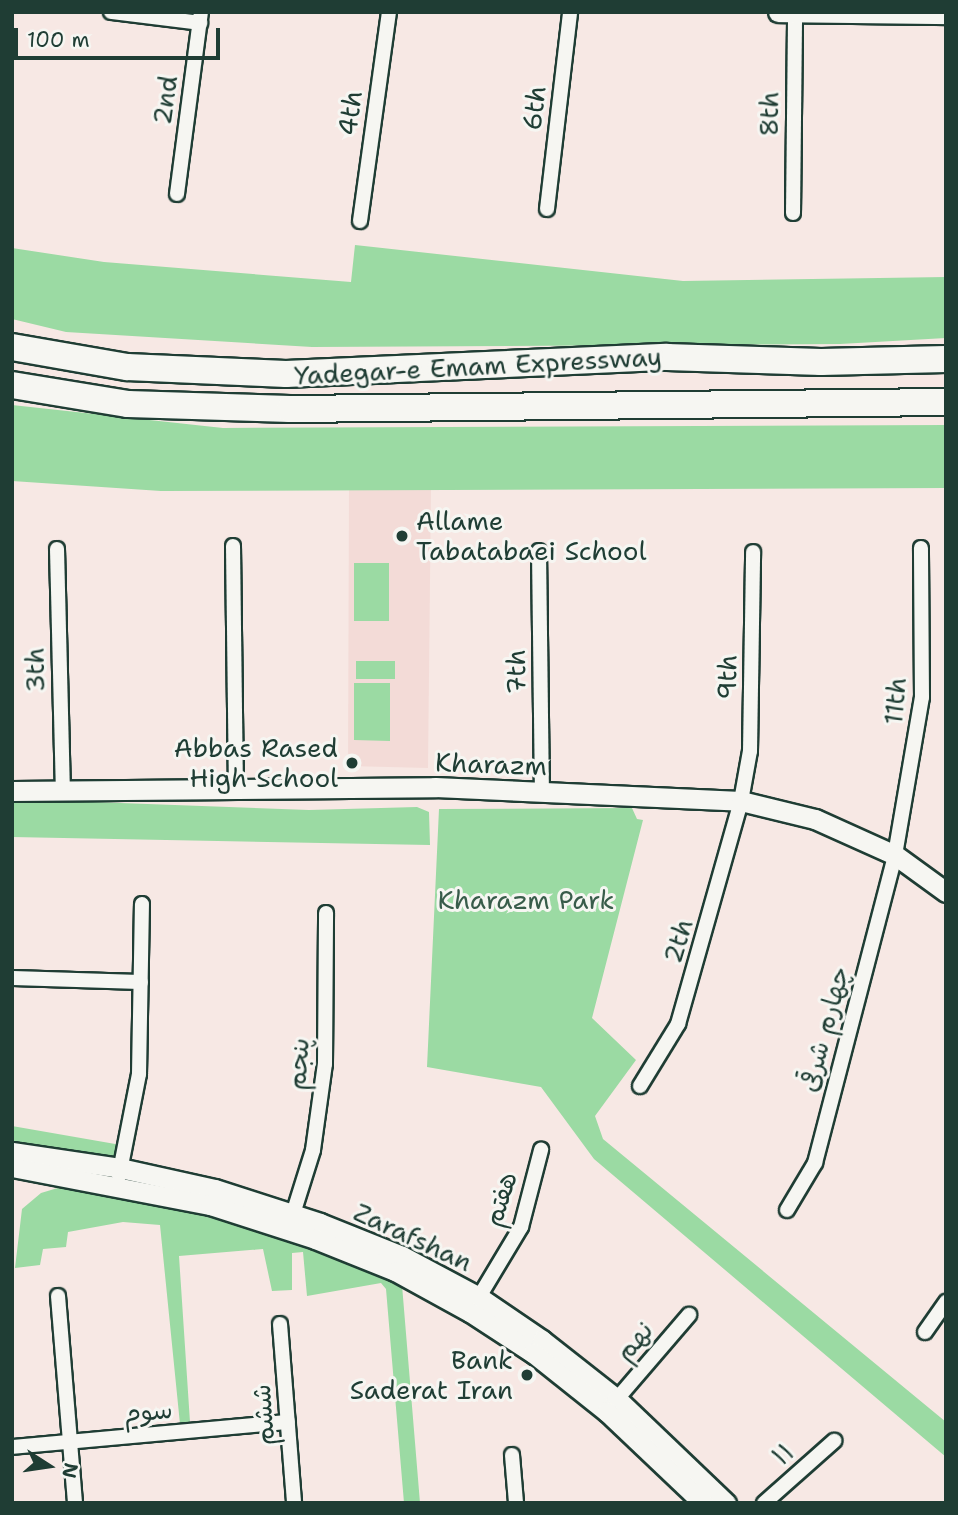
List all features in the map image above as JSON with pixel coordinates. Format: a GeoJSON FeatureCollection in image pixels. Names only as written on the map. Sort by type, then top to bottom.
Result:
{"type":"FeatureCollection","features":[{"type":"Feature","properties":{"kind":"highway","name":"Yadegar-e Emam Expressway"},"geometry":{"type":"LineString","coordinates":[[12,347],[127,367],[286,374],[667,357],[821,362],[946,359]]}},
{"type":"Feature","properties":{"kind":"highway","name":"Yadegar-e Emam Expressway"},"geometry":{"type":"LineString","coordinates":[[12,385],[128,404],[290,409],[946,402]]}},
{"type":"Feature","properties":{"kind":"street"},"geometry":{"type":"LineString","coordinates":[[111,12],[200,17]]}},
{"type":"Feature","properties":{"kind":"street","name":"4th"},"geometry":{"type":"LineString","coordinates":[[360,221],[389,12]]}},
{"type":"Feature","properties":{"kind":"street","name":"6th"},"geometry":{"type":"LineString","coordinates":[[547,209],[570,12]]}},
{"type":"Feature","properties":{"kind":"street"},"geometry":{"type":"LineString","coordinates":[[789,13],[946,14]]}},
{"type":"Feature","properties":{"kind":"street","name":"8th"},"geometry":{"type":"LineString","coordinates":[[789,13],[793,213]]}},
{"type":"Feature","properties":{"kind":"street","name":"2nd"},"geometry":{"type":"LineString","coordinates":[[177,194],[200,17]]}},
{"type":"Feature","properties":{"kind":"street"},"geometry":{"type":"LineString","coordinates":[[233,546],[236,791]]}},
{"type":"Feature","properties":{"kind":"street","name":"11th"},"geometry":{"type":"LineString","coordinates":[[895,855],[922,697],[921,548]]}},
{"type":"Feature","properties":{"kind":"street","name":"3th"},"geometry":{"type":"LineString","coordinates":[[57,549],[63,791]]}},
{"type":"Feature","properties":{"kind":"street","name":"7th"},"geometry":{"type":"LineString","coordinates":[[539,551],[542,792]]}},
{"type":"Feature","properties":{"kind":"street","name":"9th"},"geometry":{"type":"LineString","coordinates":[[741,801],[750,751],[753,552]]}},
{"type":"Feature","properties":{"kind":"street","name":"Kharazm"},"geometry":{"type":"LineString","coordinates":[[12,791],[236,791],[435,787],[741,801],[815,819],[895,855],[946,892]]}},
{"type":"Feature","properties":{"kind":"street","name":"2th"},"geometry":{"type":"LineString","coordinates":[[640,1086],[678,1024],[741,801]]}},
{"type":"Feature","properties":{"kind":"street","name":"چهارم شرقی"},"geometry":{"type":"LineString","coordinates":[[786,1210],[815,1163],[895,855]]}},
{"type":"Feature","properties":{"kind":"street"},"geometry":{"type":"LineString","coordinates":[[119,1176],[139,1074],[142,904]]}},
{"type":"Feature","properties":{"kind":"street","name":"پنجم"},"geometry":{"type":"LineString","coordinates":[[293,1214],[313,1150],[325,1064],[326,913]]}},
{"type":"Feature","properties":{"kind":"street"},"geometry":{"type":"LineString","coordinates":[[12,978],[141,982]]}},
{"type":"Feature","properties":{"kind":"street","name":"هفتم"},"geometry":{"type":"LineString","coordinates":[[479,1297],[521,1227],[541,1150]]}},
{"type":"Feature","properties":{"kind":"street","name":"Zarafshan"},"geometry":{"type":"LineString","coordinates":[[12,1152],[119,1176],[315,1239],[395,1271],[470,1312],[607,1412],[703,1503]]}},
{"type":"Feature","properties":{"kind":"street","name":"Zarafshan"},"geometry":{"type":"LineString","coordinates":[[12,1167],[119,1176],[215,1189],[293,1214],[402,1256],[479,1297],[617,1399],[726,1503]]}},
{"type":"Feature","properties":{"kind":"street"},"geometry":{"type":"LineString","coordinates":[[58,1296],[75,1503]]}},
{"type":"Feature","properties":{"kind":"street"},"geometry":{"type":"LineString","coordinates":[[925,1332],[946,1302]]}},
{"type":"Feature","properties":{"kind":"street","name":"نهم"},"geometry":{"type":"LineString","coordinates":[[617,1399],[689,1315]]}},
{"type":"Feature","properties":{"kind":"street","name":"ششم"},"geometry":{"type":"LineString","coordinates":[[280,1324],[294,1503]]}},
{"type":"Feature","properties":{"kind":"street","name":"سوم"},"geometry":{"type":"LineString","coordinates":[[12,1447],[288,1422]]}},
{"type":"Feature","properties":{"kind":"street","name":"۱۱"},"geometry":{"type":"LineString","coordinates":[[764,1503],[834,1441]]}},
{"type":"Feature","properties":{"kind":"street"},"geometry":{"type":"LineString","coordinates":[[512,1455],[516,1503]]}},
{"type":"Feature","properties":{"kind":"shaded area"},"geometry":{"type":"Polygon","coordinates":[[[349,488],[431,489],[428,768],[348,766],[349,488]]]}},
{"type":"Feature","properties":{"kind":"green space"},"geometry":{"type":"Polygon","coordinates":[[[355,245],[683,281],[946,277],[946,338],[840,344],[312,347],[66,332],[12,319],[12,248],[104,262],[351,282],[355,245]]]}},
{"type":"Feature","properties":{"kind":"green space"},"geometry":{"type":"Polygon","coordinates":[[[12,405],[223,428],[946,425],[946,488],[161,491],[12,481],[12,405]]]}},
{"type":"Feature","properties":{"kind":"green space"},"geometry":{"type":"Polygon","coordinates":[[[354,563],[389,563],[389,621],[354,621],[354,563]]]}},
{"type":"Feature","properties":{"kind":"green space"},"geometry":{"type":"Polygon","coordinates":[[[356,661],[395,661],[395,679],[356,679],[356,661]]]}},
{"type":"Feature","properties":{"kind":"green space"},"geometry":{"type":"Polygon","coordinates":[[[354,683],[390,683],[390,741],[354,740],[354,683]]]}},
{"type":"Feature","properties":{"kind":"green space"},"geometry":{"type":"Polygon","coordinates":[[[12,799],[309,810],[417,807],[429,812],[430,845],[12,837],[12,799]]]}},
{"type":"Feature","properties":{"kind":"green space","name":"Kharazm Park"},"geometry":{"type":"Polygon","coordinates":[[[632,808],[637,819],[643,820],[592,1018],[636,1060],[595,1116],[603,1139],[946,1422],[946,1457],[594,1159],[541,1087],[427,1067],[439,809],[632,808]]]}},
{"type":"Feature","properties":{"kind":"green space"},"geometry":{"type":"Polygon","coordinates":[[[12,1126],[121,1145],[116,1159],[12,1143],[12,1126]]]}},
{"type":"Feature","properties":{"kind":"green space"},"geometry":{"type":"Polygon","coordinates":[[[61,1187],[130,1198],[232,1223],[378,1270],[402,1285],[420,1503],[404,1503],[386,1289],[381,1283],[307,1296],[303,1252],[292,1253],[292,1290],[272,1291],[263,1249],[179,1256],[190,1422],[180,1424],[160,1225],[123,1222],[68,1232],[66,1247],[43,1249],[40,1265],[15,1268],[22,1209],[41,1193],[61,1187]]]}},
{"type":"Feature","properties":{"kind":"place","name":"Allame Tabatabaei School"},"geometry":{"type":"Point","coordinates":[402,536]}},
{"type":"Feature","properties":{"kind":"place","name":"Abbas Rased High School"},"geometry":{"type":"Point","coordinates":[352,763]}},
{"type":"Feature","properties":{"kind":"place","name":"Bank Saderat Iran"},"geometry":{"type":"Point","coordinates":[527,1375]}}]}
